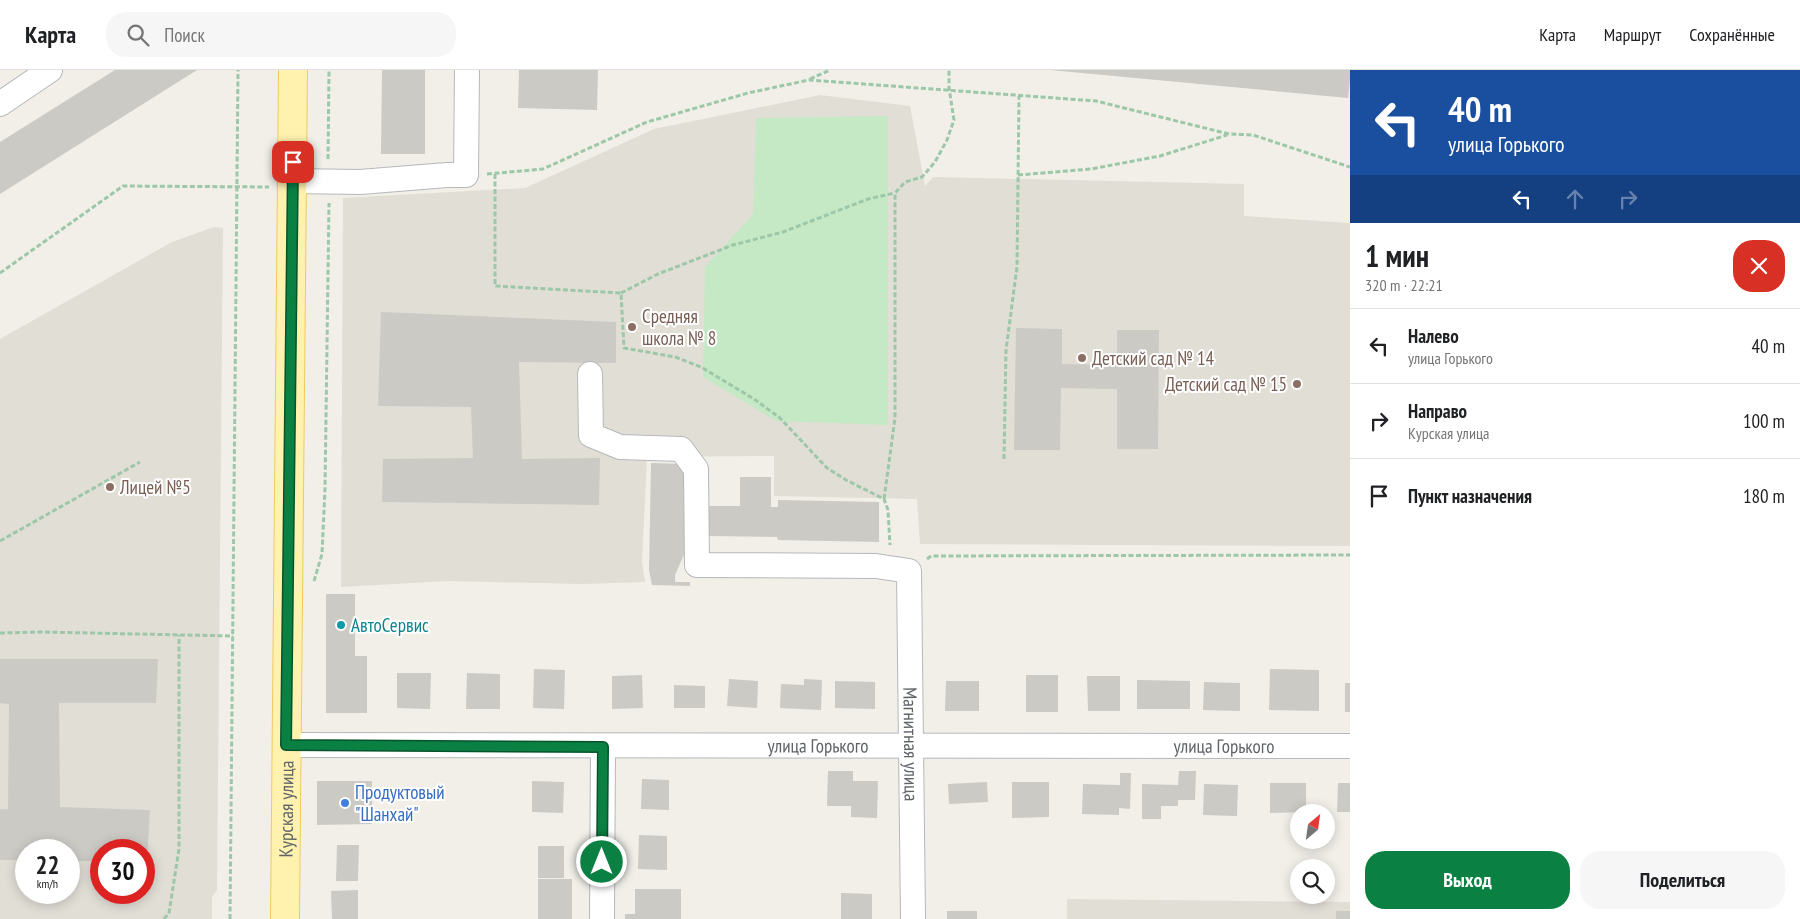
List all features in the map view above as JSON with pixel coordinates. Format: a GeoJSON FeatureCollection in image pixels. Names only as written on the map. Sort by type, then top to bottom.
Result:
{"type":"FeatureCollection","features":[{"type":"Feature","properties":{"kind":"main road","name":"Курская улица"},"geometry":{"type":"LineString","coordinates":[[285,919],[293,70]]}},
{"type":"Feature","properties":{"kind":"street"},"geometry":{"type":"LineString","coordinates":[[0,104],[50,70]]}},
{"type":"Feature","properties":{"kind":"street"},"geometry":{"type":"LineString","coordinates":[[292,184],[329,181],[369,181],[447,174],[466,175],[467,70]]}},
{"type":"Feature","properties":{"kind":"street"},"geometry":{"type":"LineString","coordinates":[[590,374],[591,435],[620,447],[681,449],[696,469],[697,565],[876,566],[909,572]]}},
{"type":"Feature","properties":{"kind":"street","name":"Магнитная улица"},"geometry":{"type":"LineString","coordinates":[[909,572],[913,919]]}},
{"type":"Feature","properties":{"kind":"street","name":"улица Горького"},"geometry":{"type":"LineString","coordinates":[[286,745],[603,747],[911,745],[1350,746]]}},
{"type":"Feature","properties":{"kind":"street"},"geometry":{"type":"LineString","coordinates":[[602,919],[603,747]]}},
{"type":"Feature","properties":{"kind":"path"},"geometry":{"type":"LineString","coordinates":[[230,919],[238,70]]}},
{"type":"Feature","properties":{"kind":"path"},"geometry":{"type":"LineString","coordinates":[[313,586],[322,554],[324,526],[328,386],[329,70]]}},
{"type":"Feature","properties":{"kind":"path"},"geometry":{"type":"LineString","coordinates":[[466,175],[543,169],[647,122],[748,93],[809,80],[830,70]]}},
{"type":"Feature","properties":{"kind":"path"},"geometry":{"type":"LineString","coordinates":[[495,174],[495,286],[621,293],[658,274],[733,245],[791,229],[868,199],[895,193],[905,182],[922,176],[935,162],[947,140],[954,120],[949,88],[949,70]]}},
{"type":"Feature","properties":{"kind":"path"},"geometry":{"type":"LineString","coordinates":[[809,80],[1096,101],[1229,134],[1253,135],[1350,167]]}},
{"type":"Feature","properties":{"kind":"path"},"geometry":{"type":"LineString","coordinates":[[1004,459],[1006,350],[1016,267],[1019,96]]}},
{"type":"Feature","properties":{"kind":"path"},"geometry":{"type":"LineString","coordinates":[[1018,175],[1091,169],[1160,156],[1229,134]]}},
{"type":"Feature","properties":{"kind":"path"},"geometry":{"type":"LineString","coordinates":[[0,273],[123,186],[292,184]]}},
{"type":"Feature","properties":{"kind":"path"},"geometry":{"type":"LineString","coordinates":[[895,193],[894,418],[884,499],[888,510],[891,555],[909,572],[931,556],[1350,555]]}},
{"type":"Feature","properties":{"kind":"path"},"geometry":{"type":"LineString","coordinates":[[621,293],[624,348],[675,357],[701,368],[754,399],[780,418],[827,468],[884,499]]}},
{"type":"Feature","properties":{"kind":"path"},"geometry":{"type":"LineString","coordinates":[[0,541],[140,462]]}},
{"type":"Feature","properties":{"kind":"path"},"geometry":{"type":"LineString","coordinates":[[0,633],[41,632],[233,636]]}},
{"type":"Feature","properties":{"kind":"path"},"geometry":{"type":"LineString","coordinates":[[164,919],[169,913],[179,850],[179,635]]}},
{"type":"Feature","properties":{"kind":"shaded area"},"geometry":{"type":"Polygon","coordinates":[[[820,95],[910,106],[925,186],[933,177],[1244,184],[1244,216],[1350,223],[1350,546],[920,544],[917,499],[774,496],[774,456],[647,457],[642,562],[645,582],[582,584],[448,581],[341,587],[343,198],[525,188],[654,129],[820,95]]]}},
{"type":"Feature","properties":{"kind":"shaded area","name":"Лицей №5"},"geometry":{"type":"Polygon","coordinates":[[[214,227],[223,228],[217,890],[212,897],[212,919],[0,919],[0,339],[172,242],[214,227]]]}},
{"type":"Feature","properties":{"kind":"shaded area"},"geometry":{"type":"Polygon","coordinates":[[[1067,899],[1290,901],[1290,904],[1350,902],[1350,919],[1067,919],[1067,899]]]}},
{"type":"Feature","properties":{"kind":"green space"},"geometry":{"type":"Polygon","coordinates":[[[888,116],[888,425],[776,421],[703,377],[705,267],[753,214],[756,118],[888,116]]]}},
{"type":"Feature","properties":{"kind":"building"},"geometry":{"type":"Polygon","coordinates":[[[115,70],[197,70],[0,194],[0,142],[115,70]]]}},
{"type":"Feature","properties":{"kind":"building"},"geometry":{"type":"Polygon","coordinates":[[[382,70],[425,70],[425,154],[381,154],[382,70]]]}},
{"type":"Feature","properties":{"kind":"building"},"geometry":{"type":"Polygon","coordinates":[[[519,70],[598,70],[597,110],[518,108],[519,70]]]}},
{"type":"Feature","properties":{"kind":"building"},"geometry":{"type":"Polygon","coordinates":[[[1050,70],[1350,70],[1350,80],[1348,98],[1050,70]]]}},
{"type":"Feature","properties":{"kind":"building"},"geometry":{"type":"Polygon","coordinates":[[[381,312],[616,322],[616,363],[519,362],[522,459],[600,458],[599,505],[382,502],[383,459],[473,458],[471,407],[378,406],[381,312]]]}},
{"type":"Feature","properties":{"kind":"building"},"geometry":{"type":"Polygon","coordinates":[[[1016,328],[1062,329],[1062,364],[1117,365],[1117,330],[1159,330],[1158,449],[1117,449],[1117,389],[1061,388],[1060,450],[1014,450],[1016,328]]]}},
{"type":"Feature","properties":{"kind":"building"},"geometry":{"type":"Polygon","coordinates":[[[651,463],[684,464],[686,550],[675,575],[675,582],[690,582],[690,586],[652,585],[649,570],[651,463]]]}},
{"type":"Feature","properties":{"kind":"building"},"geometry":{"type":"Polygon","coordinates":[[[740,477],[771,477],[771,507],[778,507],[778,500],[879,502],[879,542],[778,540],[777,537],[707,536],[708,506],[740,506],[740,477]]]}},
{"type":"Feature","properties":{"kind":"building","name":"АвтоСервис"},"geometry":{"type":"Polygon","coordinates":[[[326,594],[355,594],[355,656],[367,656],[367,713],[326,713],[326,594]]]}},
{"type":"Feature","properties":{"kind":"building"},"geometry":{"type":"Polygon","coordinates":[[[0,659],[158,659],[156,703],[59,703],[60,807],[150,810],[148,839],[90,839],[90,861],[80,861],[80,839],[15,839],[15,860],[0,860],[0,809],[8,809],[9,704],[0,703],[0,659]]]}},
{"type":"Feature","properties":{"kind":"building"},"geometry":{"type":"Polygon","coordinates":[[[534,669],[565,670],[564,709],[533,708],[534,669]]]}},
{"type":"Feature","properties":{"kind":"building"},"geometry":{"type":"Polygon","coordinates":[[[1270,669],[1319,670],[1319,711],[1269,710],[1270,669]]]}},
{"type":"Feature","properties":{"kind":"building"},"geometry":{"type":"Polygon","coordinates":[[[397,673],[431,673],[430,709],[397,708],[397,673]]]}},
{"type":"Feature","properties":{"kind":"building"},"geometry":{"type":"Polygon","coordinates":[[[467,673],[500,674],[500,709],[466,709],[467,673]]]}},
{"type":"Feature","properties":{"kind":"building"},"geometry":{"type":"Polygon","coordinates":[[[642,675],[643,708],[612,709],[612,676],[642,675]]]}},
{"type":"Feature","properties":{"kind":"building"},"geometry":{"type":"Polygon","coordinates":[[[1026,675],[1058,675],[1058,712],[1026,712],[1026,675]]]}},
{"type":"Feature","properties":{"kind":"building"},"geometry":{"type":"Polygon","coordinates":[[[1087,676],[1120,676],[1120,711],[1088,711],[1087,676]]]}},
{"type":"Feature","properties":{"kind":"building"},"geometry":{"type":"Polygon","coordinates":[[[729,679],[758,681],[757,708],[727,706],[729,679]]]}},
{"type":"Feature","properties":{"kind":"building"},"geometry":{"type":"Polygon","coordinates":[[[804,679],[822,680],[821,710],[780,708],[781,684],[804,685],[804,679]]]}},
{"type":"Feature","properties":{"kind":"building"},"geometry":{"type":"Polygon","coordinates":[[[1137,680],[1190,681],[1190,709],[1137,709],[1137,680]]]}},
{"type":"Feature","properties":{"kind":"building"},"geometry":{"type":"Polygon","coordinates":[[[835,681],[875,682],[875,709],[835,708],[835,681]]]}},
{"type":"Feature","properties":{"kind":"building"},"geometry":{"type":"Polygon","coordinates":[[[946,681],[979,681],[979,711],[945,711],[946,681]]]}},
{"type":"Feature","properties":{"kind":"building"},"geometry":{"type":"Polygon","coordinates":[[[1204,682],[1240,683],[1240,711],[1203,710],[1204,682]]]}},
{"type":"Feature","properties":{"kind":"building"},"geometry":{"type":"Polygon","coordinates":[[[1345,683],[1350,683],[1350,712],[1345,712],[1345,683]]]}},
{"type":"Feature","properties":{"kind":"building"},"geometry":{"type":"Polygon","coordinates":[[[674,685],[705,686],[705,708],[674,708],[674,685]]]}},
{"type":"Feature","properties":{"kind":"building"},"geometry":{"type":"Polygon","coordinates":[[[828,771],[853,771],[853,781],[878,781],[877,818],[851,817],[851,806],[827,806],[828,771]]]}},
{"type":"Feature","properties":{"kind":"building"},"geometry":{"type":"Polygon","coordinates":[[[1179,771],[1196,771],[1195,800],[1178,800],[1178,806],[1161,806],[1161,819],[1142,819],[1142,784],[1178,785],[1179,771]]]}},
{"type":"Feature","properties":{"kind":"building"},"geometry":{"type":"Polygon","coordinates":[[[1120,773],[1131,773],[1130,809],[1119,808],[1119,815],[1082,814],[1083,784],[1120,785],[1120,773]]]}},
{"type":"Feature","properties":{"kind":"building"},"geometry":{"type":"Polygon","coordinates":[[[642,779],[669,780],[669,810],[641,809],[642,779]]]}},
{"type":"Feature","properties":{"kind":"building","name":"Продуктовый \"Шанхай\""},"geometry":{"type":"Polygon","coordinates":[[[317,781],[372,781],[372,824],[317,825],[317,781]]]}},
{"type":"Feature","properties":{"kind":"building"},"geometry":{"type":"Polygon","coordinates":[[[532,781],[564,782],[563,813],[532,812],[532,781]]]}},
{"type":"Feature","properties":{"kind":"building"},"geometry":{"type":"Polygon","coordinates":[[[987,782],[988,802],[949,804],[948,784],[987,782]]]}},
{"type":"Feature","properties":{"kind":"building"},"geometry":{"type":"Polygon","coordinates":[[[1012,782],[1049,782],[1049,817],[1012,818],[1012,782]]]}},
{"type":"Feature","properties":{"kind":"building"},"geometry":{"type":"Polygon","coordinates":[[[1270,783],[1306,783],[1306,804],[1290,804],[1290,812],[1270,813],[1270,783]]]}},
{"type":"Feature","properties":{"kind":"building"},"geometry":{"type":"Polygon","coordinates":[[[1338,783],[1350,783],[1350,812],[1337,812],[1338,783]]]}},
{"type":"Feature","properties":{"kind":"building"},"geometry":{"type":"Polygon","coordinates":[[[1204,784],[1238,785],[1237,816],[1203,815],[1204,784]]]}},
{"type":"Feature","properties":{"kind":"building"},"geometry":{"type":"Polygon","coordinates":[[[639,835],[667,836],[667,870],[638,869],[639,835]]]}},
{"type":"Feature","properties":{"kind":"building"},"geometry":{"type":"Polygon","coordinates":[[[337,845],[359,845],[358,881],[336,881],[337,845]]]}},
{"type":"Feature","properties":{"kind":"building"},"geometry":{"type":"Polygon","coordinates":[[[538,846],[564,846],[564,878],[538,878],[538,846]]]}},
{"type":"Feature","properties":{"kind":"building"},"geometry":{"type":"Polygon","coordinates":[[[538,879],[572,879],[572,919],[538,919],[538,879]]]}},
{"type":"Feature","properties":{"kind":"building"},"geometry":{"type":"Polygon","coordinates":[[[635,889],[681,889],[681,919],[625,919],[625,914],[635,914],[635,889]]]}},
{"type":"Feature","properties":{"kind":"building"},"geometry":{"type":"Polygon","coordinates":[[[358,890],[358,919],[332,919],[331,891],[358,890]]]}},
{"type":"Feature","properties":{"kind":"building"},"geometry":{"type":"Polygon","coordinates":[[[841,893],[872,894],[872,919],[841,919],[841,893]]]}},
{"type":"Feature","properties":{"kind":"building"},"geometry":{"type":"Polygon","coordinates":[[[947,911],[977,911],[977,919],[947,919],[947,911]]]}},
{"type":"Feature","properties":{"kind":"building"},"geometry":{"type":"Polygon","coordinates":[[[1336,911],[1350,911],[1350,919],[1336,919],[1336,911]]]}},
{"type":"Feature","properties":{"kind":"place","name":"Cредняя школа № 8"},"geometry":{"type":"Point","coordinates":[632,327]}},
{"type":"Feature","properties":{"kind":"place","name":"Детский сад № 14"},"geometry":{"type":"Point","coordinates":[1082,358]}},
{"type":"Feature","properties":{"kind":"place","name":"Детский сад № 15"},"geometry":{"type":"Point","coordinates":[1297,384]}},
{"type":"Feature","properties":{"kind":"place","name":"Лицей №5"},"geometry":{"type":"Point","coordinates":[110,487]}},
{"type":"Feature","properties":{"kind":"place","name":"АвтоСервис"},"geometry":{"type":"Point","coordinates":[341,625]}},
{"type":"Feature","properties":{"kind":"place","name":"Продуктовый \"Шанхай\""},"geometry":{"type":"Point","coordinates":[345,803]}},
{"type":"Feature","properties":{"kind":"route"},"geometry":{"type":"LineString","coordinates":[[293,162],[286,745],[603,747],[602,862]]}}]}
